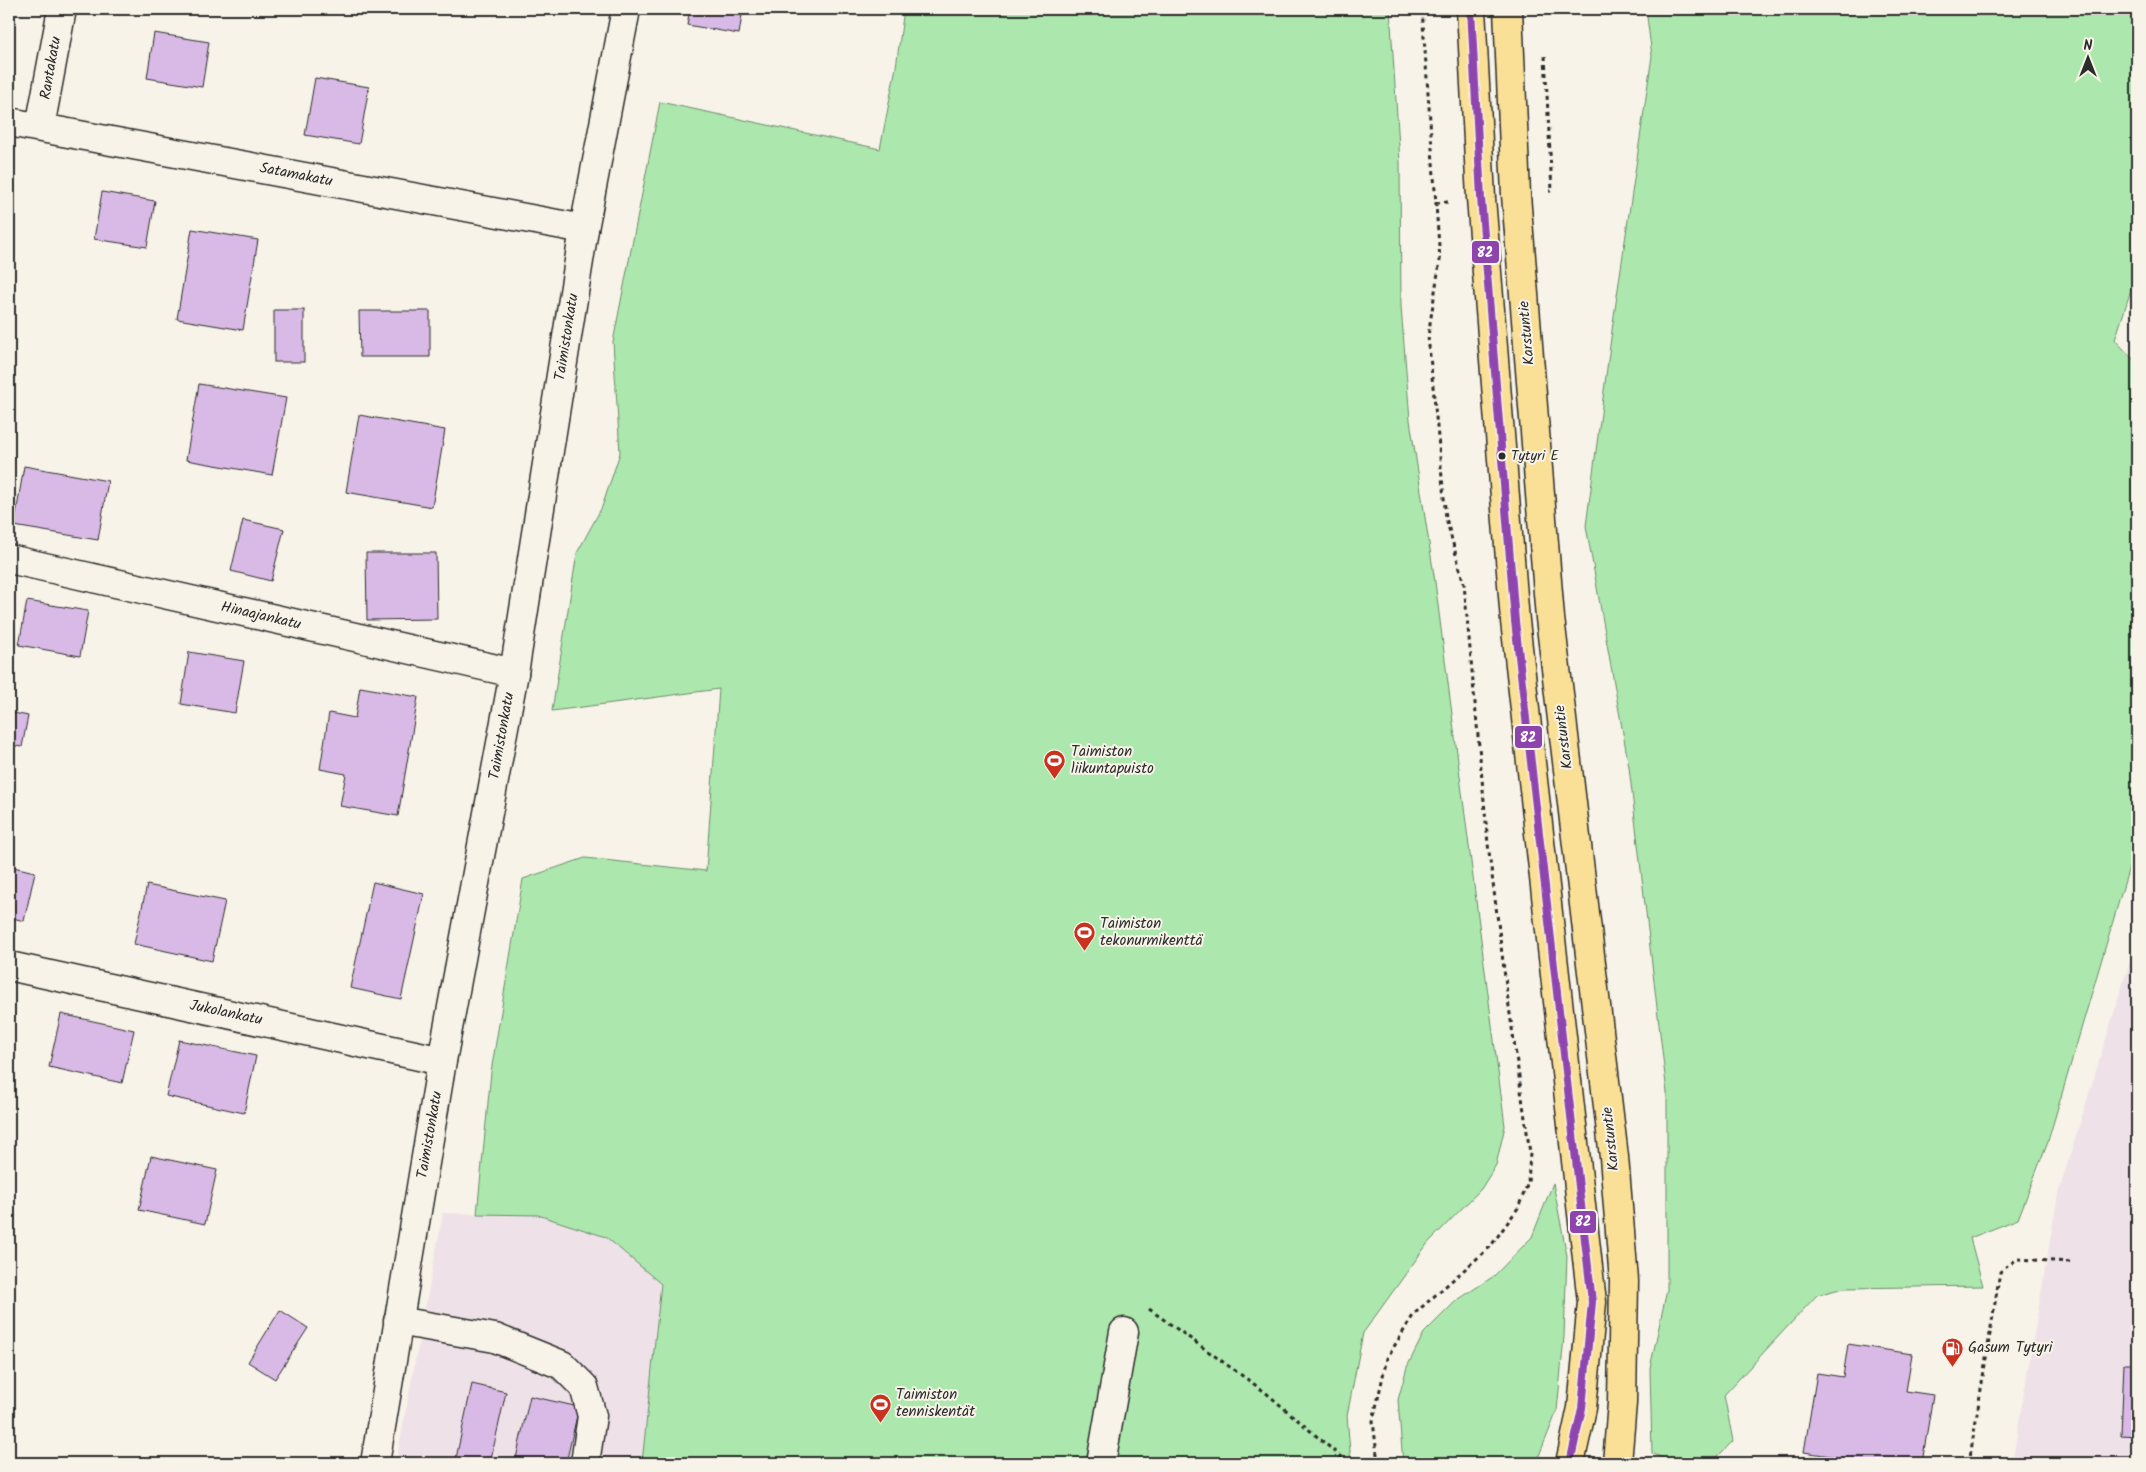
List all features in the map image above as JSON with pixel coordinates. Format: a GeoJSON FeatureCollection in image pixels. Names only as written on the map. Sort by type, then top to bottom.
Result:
{"type":"FeatureCollection","features":[{"type":"Feature","properties":{"kind":"main road"},"geometry":{"type":"LineString","coordinates":[[1471,9],[1481,198],[1515,621],[1592,1302],[1582,1408],[1570,1463]]}},
{"type":"Feature","properties":{"kind":"main road","name":"Karstuntie"},"geometry":{"type":"LineString","coordinates":[[1508,9],[1516,195],[1550,618],[1614,1157],[1624,1281],[1622,1402],[1617,1463]]}},
{"type":"Feature","properties":{"kind":"street","name":"Rantakatu"},"geometry":{"type":"LineString","coordinates":[[40,127],[62,9]]}},
{"type":"Feature","properties":{"kind":"street","name":"Taimistonkatu"},"geometry":{"type":"LineString","coordinates":[[375,1463],[442,1061],[514,673],[584,228],[626,9]]}},
{"type":"Feature","properties":{"kind":"street","name":"Satamakatu"},"geometry":{"type":"LineString","coordinates":[[9,122],[584,228]]}},
{"type":"Feature","properties":{"kind":"street","name":"Hinaajankatu"},"geometry":{"type":"LineString","coordinates":[[9,559],[514,673]]}},
{"type":"Feature","properties":{"kind":"street","name":"Jukolankatu"},"geometry":{"type":"LineString","coordinates":[[9,966],[442,1061]]}},
{"type":"Feature","properties":{"kind":"street"},"geometry":{"type":"LineString","coordinates":[[398,1322],[496,1338],[562,1365],[584,1387],[592,1416],[585,1463]]}},
{"type":"Feature","properties":{"kind":"street"},"geometry":{"type":"LineString","coordinates":[[1101,1463],[1124,1332]]}},
{"type":"Feature","properties":{"kind":"path"},"geometry":{"type":"LineString","coordinates":[[1378,1463],[1373,1421],[1387,1358],[1414,1314],[1490,1248],[1518,1208],[1528,1183],[1530,1153],[1506,993],[1488,844],[1464,584],[1446,518],[1428,336],[1440,260],[1422,9]]}},
{"type":"Feature","properties":{"kind":"path"},"geometry":{"type":"LineString","coordinates":[[1969,1463],[2000,1272],[2017,1259],[2070,1262]]}},
{"type":"Feature","properties":{"kind":"path"},"geometry":{"type":"LineString","coordinates":[[1146,1307],[1265,1392],[1348,1463]]}},
{"type":"Feature","properties":{"kind":"shaded area"},"geometry":{"type":"Polygon","coordinates":[[[2137,938],[2137,1463],[2012,1463],[2058,1194],[2137,938]]]}},
{"type":"Feature","properties":{"kind":"shaded area"},"geometry":{"type":"Polygon","coordinates":[[[443,1213],[538,1215],[606,1237],[662,1284],[642,1463],[396,1463],[443,1213]]]}},
{"type":"Feature","properties":{"kind":"green space","name":"Taimiston liikuntapuisto"},"geometry":{"type":"Polygon","coordinates":[[[904,9],[1390,9],[1400,162],[1401,307],[1410,420],[1435,582],[1505,1126],[1496,1165],[1481,1189],[1428,1243],[1363,1333],[1347,1416],[1351,1463],[642,1463],[661,1284],[606,1237],[538,1215],[477,1214],[491,1072],[523,879],[585,858],[706,871],[719,689],[552,711],[577,553],[602,507],[620,453],[613,342],[660,102],[880,149],[896,67],[904,9]]]}},
{"type":"Feature","properties":{"kind":"green space"},"geometry":{"type":"Polygon","coordinates":[[[1646,9],[2137,9],[2137,271],[2115,340],[2137,363],[2137,840],[2048,1141],[2018,1219],[1970,1238],[1983,1286],[1844,1288],[1817,1295],[1724,1395],[1733,1441],[1711,1463],[1674,1463],[1652,1453],[1650,1368],[1667,1290],[1667,1093],[1629,767],[1586,526],[1652,56],[1646,9]]]}},
{"type":"Feature","properties":{"kind":"green space"},"geometry":{"type":"Polygon","coordinates":[[[1553,1183],[1567,1256],[1564,1337],[1557,1411],[1536,1463],[1403,1463],[1398,1400],[1407,1367],[1424,1333],[1456,1301],[1494,1276],[1532,1237],[1553,1183]]]}},
{"type":"Feature","properties":{"kind":"building"},"geometry":{"type":"Polygon","coordinates":[[[690,9],[743,9],[739,34],[687,25],[690,9]]]}},
{"type":"Feature","properties":{"kind":"building"},"geometry":{"type":"Polygon","coordinates":[[[154,33],[209,42],[202,87],[147,78],[154,33]]]}},
{"type":"Feature","properties":{"kind":"building"},"geometry":{"type":"Polygon","coordinates":[[[315,78],[369,87],[359,144],[305,135],[315,78]]]}},
{"type":"Feature","properties":{"kind":"building"},"geometry":{"type":"Polygon","coordinates":[[[102,192],[155,201],[147,247],[94,239],[102,192]]]}},
{"type":"Feature","properties":{"kind":"building"},"geometry":{"type":"Polygon","coordinates":[[[192,229],[258,240],[243,330],[177,319],[192,229]]]}},
{"type":"Feature","properties":{"kind":"building"},"geometry":{"type":"Polygon","coordinates":[[[274,310],[304,310],[304,362],[274,362],[274,310]]]}},
{"type":"Feature","properties":{"kind":"building"},"geometry":{"type":"Polygon","coordinates":[[[359,311],[430,311],[430,357],[360,357],[359,311]]]}},
{"type":"Feature","properties":{"kind":"building"},"geometry":{"type":"Polygon","coordinates":[[[199,384],[286,398],[272,475],[186,460],[199,384]]]}},
{"type":"Feature","properties":{"kind":"building"},"geometry":{"type":"Polygon","coordinates":[[[359,415],[445,430],[432,507],[346,492],[359,415]]]}},
{"type":"Feature","properties":{"kind":"building"},"geometry":{"type":"Polygon","coordinates":[[[24,466],[108,481],[98,540],[14,526],[24,466]]]}},
{"type":"Feature","properties":{"kind":"building"},"geometry":{"type":"Polygon","coordinates":[[[243,520],[284,529],[271,581],[231,571],[243,520]]]}},
{"type":"Feature","properties":{"kind":"building"},"geometry":{"type":"Polygon","coordinates":[[[366,553],[436,553],[437,619],[367,620],[366,553]]]}},
{"type":"Feature","properties":{"kind":"building"},"geometry":{"type":"Polygon","coordinates":[[[27,601],[88,611],[80,656],[19,645],[27,601]]]}},
{"type":"Feature","properties":{"kind":"building"},"geometry":{"type":"Polygon","coordinates":[[[189,652],[244,661],[235,713],[181,704],[189,652]]]}},
{"type":"Feature","properties":{"kind":"building"},"geometry":{"type":"Polygon","coordinates":[[[360,687],[418,697],[398,816],[340,806],[346,774],[320,769],[329,713],[355,718],[360,687]]]}},
{"type":"Feature","properties":{"kind":"building"},"geometry":{"type":"Polygon","coordinates":[[[9,712],[28,716],[22,747],[9,745],[9,712]]]}},
{"type":"Feature","properties":{"kind":"building"},"geometry":{"type":"Polygon","coordinates":[[[9,866],[35,872],[24,921],[9,917],[9,866]]]}},
{"type":"Feature","properties":{"kind":"building"},"geometry":{"type":"Polygon","coordinates":[[[373,882],[424,894],[401,999],[350,988],[373,882]]]}},
{"type":"Feature","properties":{"kind":"building"},"geometry":{"type":"Polygon","coordinates":[[[147,885],[225,901],[212,961],[134,944],[147,885]]]}},
{"type":"Feature","properties":{"kind":"building"},"geometry":{"type":"Polygon","coordinates":[[[61,1014],[134,1030],[122,1083],[49,1067],[61,1014]]]}},
{"type":"Feature","properties":{"kind":"building"},"geometry":{"type":"Polygon","coordinates":[[[179,1040],[256,1056],[244,1113],[166,1096],[179,1040]]]}},
{"type":"Feature","properties":{"kind":"building"},"geometry":{"type":"Polygon","coordinates":[[[151,1156],[217,1170],[205,1224],[139,1210],[151,1156]]]}},
{"type":"Feature","properties":{"kind":"building"},"geometry":{"type":"Polygon","coordinates":[[[280,1310],[308,1328],[275,1379],[248,1362],[280,1310]]]}},
{"type":"Feature","properties":{"kind":"building"},"geometry":{"type":"Polygon","coordinates":[[[1848,1344],[1912,1354],[1906,1391],[1933,1395],[1922,1463],[1876,1463],[1804,1452],[1817,1373],[1843,1377],[1848,1344]]]}},
{"type":"Feature","properties":{"kind":"building"},"geometry":{"type":"Polygon","coordinates":[[[2124,1363],[2137,1363],[2137,1436],[2121,1435],[2124,1363]]]}},
{"type":"Feature","properties":{"kind":"building"},"geometry":{"type":"Polygon","coordinates":[[[472,1384],[506,1392],[490,1463],[455,1463],[472,1384]]]}},
{"type":"Feature","properties":{"kind":"building"},"geometry":{"type":"Polygon","coordinates":[[[530,1396],[579,1407],[566,1463],[515,1463],[530,1396]]]}},
{"type":"Feature","properties":{"kind":"transit line","name":"82"},"geometry":{"type":"LineString","coordinates":[[1471,9],[1481,198],[1515,621],[1592,1302],[1582,1408],[1570,1463]]}},
{"type":"Feature","properties":{"kind":"place","name":"Tytyri E"},"geometry":{"type":"Point","coordinates":[1502,456]}},
{"type":"Feature","properties":{"kind":"place","name":"Taimiston liikuntapuisto"},"geometry":{"type":"Point","coordinates":[1055,780]}},
{"type":"Feature","properties":{"kind":"place","name":"Taimiston tekonurmikenttä"},"geometry":{"type":"Point","coordinates":[1084,952]}},
{"type":"Feature","properties":{"kind":"place","name":"Gasum Tytyri"},"geometry":{"type":"Point","coordinates":[1952,1367]}},
{"type":"Feature","properties":{"kind":"place","name":"Taimiston tenniskentät"},"geometry":{"type":"Point","coordinates":[880,1423]}}]}
